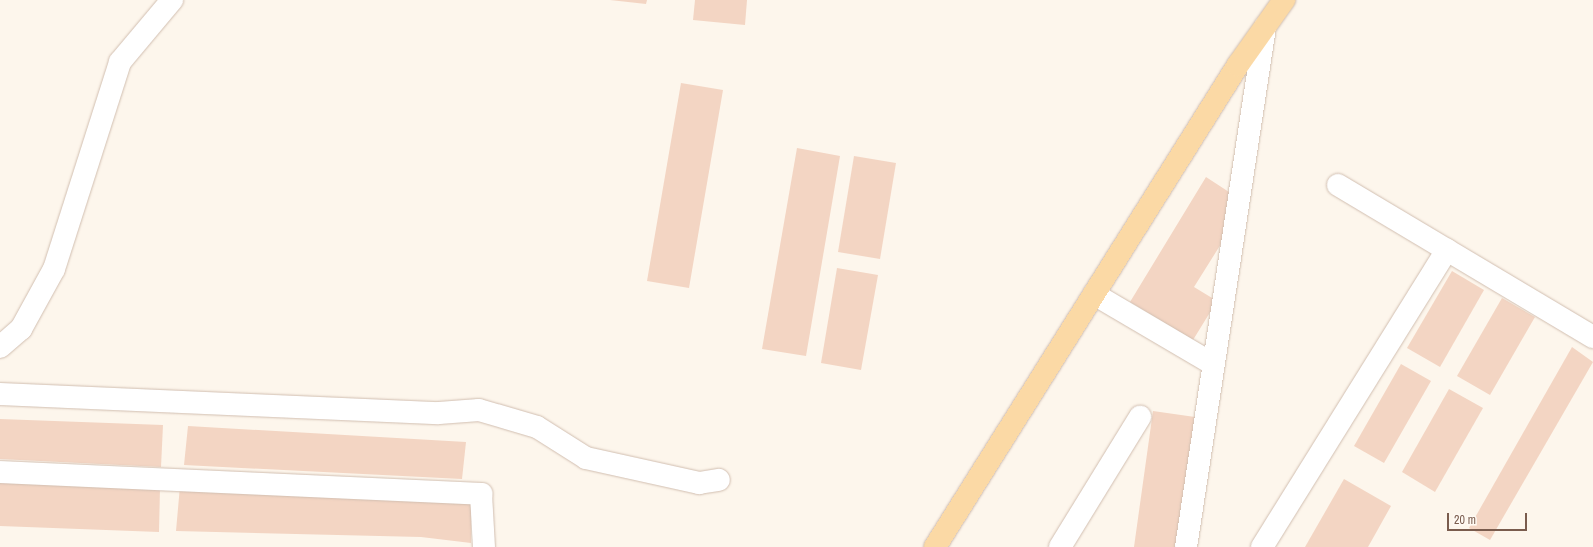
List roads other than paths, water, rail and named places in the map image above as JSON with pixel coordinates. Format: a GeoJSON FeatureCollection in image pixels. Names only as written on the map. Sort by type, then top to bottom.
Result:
{"type":"FeatureCollection","features":[{"type":"Feature","properties":{"kind":"main road"},"geometry":{"type":"LineString","coordinates":[[935,547],[1264,27],[1284,0]]}},
{"type":"Feature","properties":{"kind":"street"},"geometry":{"type":"LineString","coordinates":[[0,347],[21,329],[54,270],[120,62],[172,0]]}},
{"type":"Feature","properties":{"kind":"street"},"geometry":{"type":"LineString","coordinates":[[1186,547],[1264,27]]}},
{"type":"Feature","properties":{"kind":"street"},"geometry":{"type":"LineString","coordinates":[[1338,185],[1593,337]]}},
{"type":"Feature","properties":{"kind":"street"},"geometry":{"type":"LineString","coordinates":[[1262,547],[1447,250]]}},
{"type":"Feature","properties":{"kind":"street"},"geometry":{"type":"LineString","coordinates":[[1094,294],[1214,364]]}},
{"type":"Feature","properties":{"kind":"street"},"geometry":{"type":"LineString","coordinates":[[0,394],[439,414],[478,410],[537,427],[586,458],[699,483],[719,480]]}},
{"type":"Feature","properties":{"kind":"street"},"geometry":{"type":"LineString","coordinates":[[1060,547],[1140,418]]}},
{"type":"Feature","properties":{"kind":"street"},"geometry":{"type":"LineString","coordinates":[[0,472],[481,494],[484,547]]}}]}
